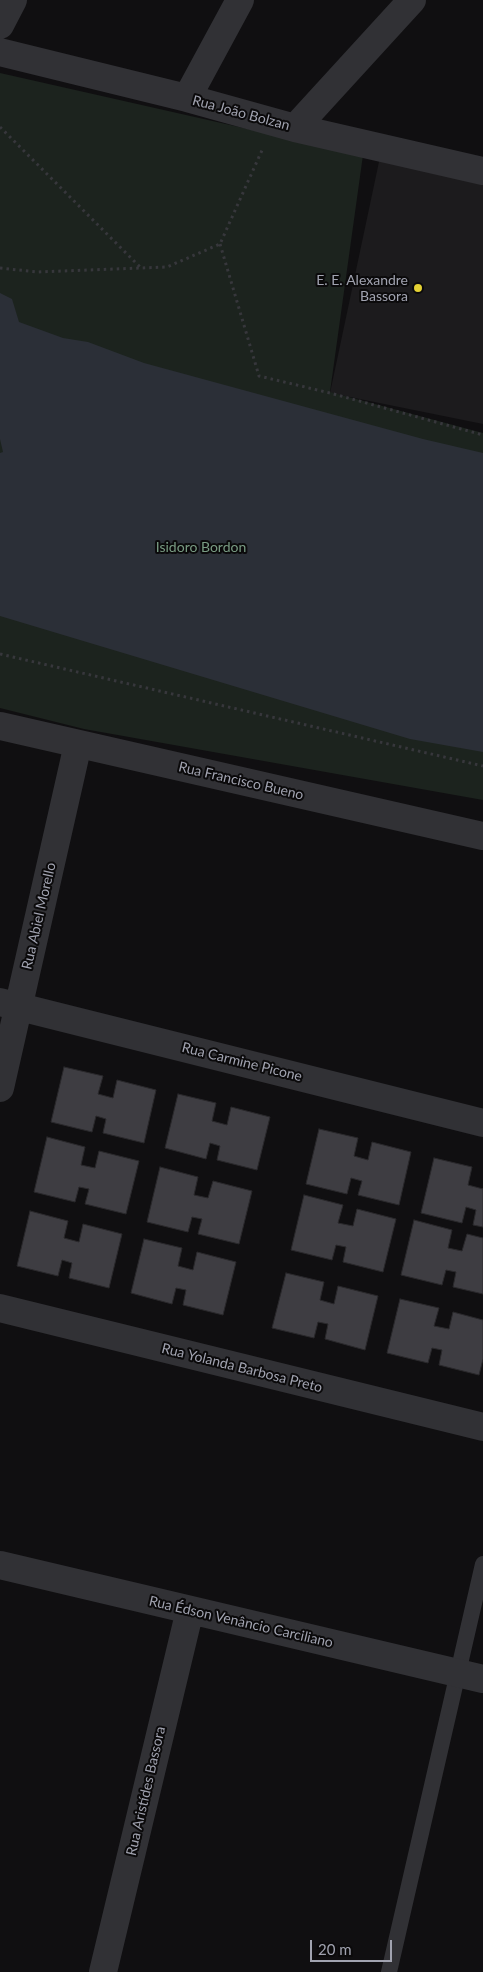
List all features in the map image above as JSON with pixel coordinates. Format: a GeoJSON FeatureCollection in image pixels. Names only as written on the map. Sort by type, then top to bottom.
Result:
{"type":"FeatureCollection","features":[{"type":"Feature","properties":{"kind":"street"},"geometry":{"type":"LineString","coordinates":[[0,25],[13,0]]}},
{"type":"Feature","properties":{"kind":"street"},"geometry":{"type":"LineString","coordinates":[[187,98],[240,0]]}},
{"type":"Feature","properties":{"kind":"street"},"geometry":{"type":"LineString","coordinates":[[295,128],[412,0]]}},
{"type":"Feature","properties":{"kind":"street","name":"Rua João Bolzan"},"geometry":{"type":"LineString","coordinates":[[0,52],[187,98],[295,128],[483,171]]}},
{"type":"Feature","properties":{"kind":"street","name":"Rua Francisco Bueno"},"geometry":{"type":"LineString","coordinates":[[0,726],[483,836]]}},
{"type":"Feature","properties":{"kind":"street","name":"Rua Abiel Morello"},"geometry":{"type":"LineString","coordinates":[[0,1088],[9,1004],[78,744]]}},
{"type":"Feature","properties":{"kind":"street","name":"Rua Carmine Picone"},"geometry":{"type":"LineString","coordinates":[[9,1004],[483,1123]]}},
{"type":"Feature","properties":{"kind":"street","name":"Rua Yolanda Barbosa Preto"},"geometry":{"type":"LineString","coordinates":[[0,1308],[483,1427]]}},
{"type":"Feature","properties":{"kind":"street","name":"Rua Édson Venâncio Carciliano"},"geometry":{"type":"LineString","coordinates":[[0,1565],[470,1676]]}},
{"type":"Feature","properties":{"kind":"street","name":"Rua Aristídes Bassora"},"geometry":{"type":"LineString","coordinates":[[103,1972],[190,1610]]}},
{"type":"Feature","properties":{"kind":"lane"},"geometry":{"type":"LineString","coordinates":[[389,1972],[470,1676],[483,1564]]}},
{"type":"Feature","properties":{"kind":"path"},"geometry":{"type":"LineString","coordinates":[[0,127],[142,268]]}},
{"type":"Feature","properties":{"kind":"path"},"geometry":{"type":"LineString","coordinates":[[266,141],[220,244],[259,376],[330,392],[483,435]]}},
{"type":"Feature","properties":{"kind":"path"},"geometry":{"type":"LineString","coordinates":[[0,268],[37,272],[167,267],[220,244]]}},
{"type":"Feature","properties":{"kind":"path"},"geometry":{"type":"LineString","coordinates":[[0,654],[483,766]]}},
{"type":"Feature","properties":{"kind":"shaded area","name":"E. E. Alexandre Bassora"},"geometry":{"type":"Polygon","coordinates":[[[380,157],[483,183],[483,424],[330,393],[380,157]]]}},
{"type":"Feature","properties":{"kind":"shaded area"},"geometry":{"type":"Polygon","coordinates":[[[0,293],[12,299],[19,322],[63,338],[88,342],[144,363],[423,439],[483,453],[483,752],[410,739],[0,616],[0,453],[3,452],[0,439],[0,293]]]}},
{"type":"Feature","properties":{"kind":"green space","name":"Isidoro Bordon"},"geometry":{"type":"Polygon","coordinates":[[[0,73],[363,155],[330,392],[483,433],[483,800],[84,729],[0,708],[0,73]]]}},
{"type":"Feature","properties":{"kind":"building"},"geometry":{"type":"Polygon","coordinates":[[[64,1067],[103,1076],[98,1094],[113,1098],[117,1080],[156,1090],[144,1143],[103,1133],[106,1119],[96,1116],[92,1132],[51,1122],[64,1067]]]}},
{"type":"Feature","properties":{"kind":"building"},"geometry":{"type":"Polygon","coordinates":[[[178,1094],[216,1103],[212,1121],[227,1125],[231,1107],[270,1117],[257,1170],[217,1160],[220,1146],[210,1143],[206,1159],[165,1148],[178,1094]]]}},
{"type":"Feature","properties":{"kind":"building"},"geometry":{"type":"Polygon","coordinates":[[[319,1129],[358,1138],[354,1156],[368,1160],[372,1142],[411,1152],[399,1205],[358,1195],[362,1181],[351,1178],[347,1194],[306,1184],[319,1129]]]}},
{"type":"Feature","properties":{"kind":"building"},"geometry":{"type":"Polygon","coordinates":[[[47,1137],[85,1147],[81,1165],[95,1168],[99,1151],[139,1161],[126,1214],[85,1204],[89,1189],[79,1187],[75,1202],[34,1192],[47,1137]]]}},
{"type":"Feature","properties":{"kind":"building"},"geometry":{"type":"Polygon","coordinates":[[[434,1158],[472,1167],[468,1185],[483,1189],[483,1227],[473,1225],[476,1210],[466,1207],[462,1223],[421,1213],[434,1158]]]}},
{"type":"Feature","properties":{"kind":"building"},"geometry":{"type":"Polygon","coordinates":[[[160,1167],[198,1177],[194,1195],[208,1198],[213,1181],[252,1191],[239,1244],[198,1234],[202,1219],[192,1217],[188,1232],[147,1222],[160,1167]]]}},
{"type":"Feature","properties":{"kind":"building"},"geometry":{"type":"Polygon","coordinates":[[[304,1195],[343,1205],[338,1223],[353,1226],[357,1209],[396,1219],[383,1272],[343,1262],[346,1247],[336,1245],[332,1260],[291,1250],[304,1195]]]}},
{"type":"Feature","properties":{"kind":"building"},"geometry":{"type":"Polygon","coordinates":[[[30,1211],[68,1221],[64,1238],[79,1242],[83,1224],[122,1234],[109,1288],[69,1278],[72,1263],[62,1260],[58,1276],[17,1266],[30,1211]]]}},
{"type":"Feature","properties":{"kind":"building"},"geometry":{"type":"Polygon","coordinates":[[[414,1220],[452,1230],[448,1248],[462,1251],[467,1234],[483,1238],[483,1294],[453,1287],[456,1272],[446,1270],[442,1285],[401,1275],[414,1220]]]}},
{"type":"Feature","properties":{"kind":"building"},"geometry":{"type":"Polygon","coordinates":[[[144,1239],[182,1248],[178,1266],[193,1270],[197,1252],[236,1262],[223,1315],[183,1305],[186,1290],[176,1288],[172,1304],[131,1293],[144,1239]]]}},
{"type":"Feature","properties":{"kind":"building"},"geometry":{"type":"Polygon","coordinates":[[[286,1273],[324,1282],[320,1300],[334,1304],[338,1286],[378,1296],[365,1350],[325,1339],[328,1324],[318,1322],[314,1338],[272,1328],[286,1273]]]}},
{"type":"Feature","properties":{"kind":"building"},"geometry":{"type":"Polygon","coordinates":[[[400,1299],[439,1308],[434,1326],[449,1329],[453,1312],[483,1320],[483,1359],[479,1375],[439,1365],[442,1350],[432,1348],[428,1363],[387,1353],[400,1299]]]}},
{"type":"Feature","properties":{"kind":"place","name":"E. E. Alexandre Bassora"},"geometry":{"type":"Point","coordinates":[418,288]}}]}
